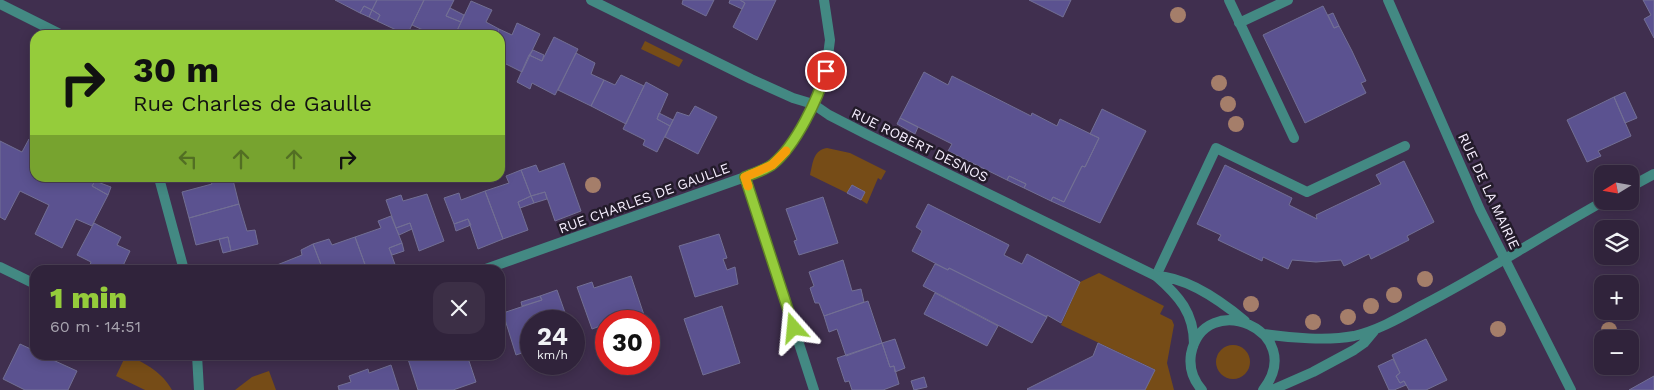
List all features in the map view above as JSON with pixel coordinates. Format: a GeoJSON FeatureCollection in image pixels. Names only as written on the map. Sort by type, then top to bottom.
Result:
{"type":"FeatureCollection","features":[{"type":"Feature","properties":{"kind":"street","name":"RUE ROBERT DESNOS"},"geometry":{"type":"LineString","coordinates":[[591,0],[751,79],[793,98],[813,104],[829,115],[866,134],[1156,276],[1177,296],[1186,309],[1191,322],[1194,344],[1191,366],[1194,385]]}},
{"type":"Feature","properties":{"kind":"street","name":"RUE CHARLES DE GAULLE"},"geometry":{"type":"LineString","coordinates":[[497,265],[745,177],[772,165],[786,151],[796,136],[821,89],[826,71],[830,40],[824,0]]}},
{"type":"Feature","properties":{"kind":"street"},"geometry":{"type":"LineString","coordinates":[[1229,0],[1294,138]]}},
{"type":"Feature","properties":{"kind":"street"},"geometry":{"type":"LineString","coordinates":[[1239,23],[1288,0]]}},
{"type":"Feature","properties":{"kind":"street","name":"RUE DE LA MAIRIE"},"geometry":{"type":"LineString","coordinates":[[1388,0],[1480,210],[1571,390]]}},
{"type":"Feature","properties":{"kind":"street"},"geometry":{"type":"LineString","coordinates":[[0,4],[52,30]]}},
{"type":"Feature","properties":{"kind":"street"},"geometry":{"type":"LineString","coordinates":[[1156,276],[1216,148],[1307,192],[1405,146]]}},
{"type":"Feature","properties":{"kind":"street"},"geometry":{"type":"LineString","coordinates":[[1639,182],[1654,174]]}},
{"type":"Feature","properties":{"kind":"street"},"geometry":{"type":"LineString","coordinates":[[745,177],[814,390]]}},
{"type":"Feature","properties":{"kind":"street"},"geometry":{"type":"LineString","coordinates":[[160,182],[183,265]]}},
{"type":"Feature","properties":{"kind":"street"},"geometry":{"type":"LineString","coordinates":[[1264,334],[1287,338],[1306,338],[1352,336],[1374,330],[1456,288],[1594,207]]}},
{"type":"Feature","properties":{"kind":"street"},"geometry":{"type":"LineString","coordinates":[[0,267],[30,282]]}},
{"type":"Feature","properties":{"kind":"street","name":"RUE ROBERT DESNOS"},"geometry":{"type":"LineString","coordinates":[[1156,276],[1173,278],[1202,291],[1264,334]]}},
{"type":"Feature","properties":{"kind":"street"},"geometry":{"type":"LineString","coordinates":[[1194,344],[1203,332],[1214,324],[1227,320],[1241,320],[1247,323]]}},
{"type":"Feature","properties":{"kind":"street"},"geometry":{"type":"LineString","coordinates":[[1272,390],[1313,372],[1354,350],[1364,343],[1374,330]]}},
{"type":"Feature","properties":{"kind":"street"},"geometry":{"type":"LineString","coordinates":[[1263,390],[1271,379],[1274,359],[1271,345],[1264,334]]}},
{"type":"Feature","properties":{"kind":"street"},"geometry":{"type":"LineString","coordinates":[[197,360],[199,390]]}},
{"type":"Feature","properties":{"kind":"street"},"geometry":{"type":"LineString","coordinates":[[1194,385],[1202,390]]}},
{"type":"Feature","properties":{"kind":"shaded area"},"geometry":{"type":"Polygon","coordinates":[[[645,41],[683,60],[679,67],[641,49],[645,41]]]}},
{"type":"Feature","properties":{"kind":"shaded area"},"geometry":{"type":"Polygon","coordinates":[[[827,148],[850,153],[886,171],[881,180],[878,178],[867,204],[861,200],[865,192],[852,185],[847,193],[810,175],[816,154],[822,149],[827,148]]]}},
{"type":"Feature","properties":{"kind":"shaded area"},"geometry":{"type":"Polygon","coordinates":[[[1099,273],[1164,306],[1160,314],[1172,320],[1174,325],[1167,363],[1174,390],[1145,390],[1154,369],[1061,325],[1080,282],[1099,273]]]}},
{"type":"Feature","properties":{"kind":"shaded area"},"geometry":{"type":"Polygon","coordinates":[[[1233,345],[1240,346],[1245,350],[1249,355],[1249,369],[1245,374],[1240,378],[1233,379],[1226,378],[1221,374],[1217,369],[1216,362],[1217,355],[1221,350],[1226,346],[1233,345]]]}},
{"type":"Feature","properties":{"kind":"shaded area"},"geometry":{"type":"Polygon","coordinates":[[[124,360],[138,360],[164,378],[172,390],[145,390],[116,376],[124,360]]]}},
{"type":"Feature","properties":{"kind":"shaded area"},"geometry":{"type":"Polygon","coordinates":[[[269,371],[276,390],[235,390],[252,377],[269,371]]]}},
{"type":"Feature","properties":{"kind":"building"},"geometry":{"type":"Polygon","coordinates":[[[335,0],[377,0],[372,10],[364,6],[360,13],[335,0]]]}},
{"type":"Feature","properties":{"kind":"building"},"geometry":{"type":"Polygon","coordinates":[[[377,0],[424,0],[409,30],[396,30],[377,21],[380,15],[372,10],[377,0]]]}},
{"type":"Feature","properties":{"kind":"building"},"geometry":{"type":"Polygon","coordinates":[[[424,0],[454,0],[446,16],[461,22],[457,30],[423,30],[412,25],[424,0]]]}},
{"type":"Feature","properties":{"kind":"building"},"geometry":{"type":"Polygon","coordinates":[[[683,0],[714,0],[706,16],[682,4],[683,0]]]}},
{"type":"Feature","properties":{"kind":"building"},"geometry":{"type":"Polygon","coordinates":[[[730,0],[740,0],[745,3],[742,9],[729,3],[730,0]]]}},
{"type":"Feature","properties":{"kind":"building"},"geometry":{"type":"Polygon","coordinates":[[[740,0],[776,0],[757,40],[733,27],[745,3],[740,0]]]}},
{"type":"Feature","properties":{"kind":"building"},"geometry":{"type":"Polygon","coordinates":[[[1029,0],[1071,0],[1063,17],[1029,0]]]}},
{"type":"Feature","properties":{"kind":"building"},"geometry":{"type":"Polygon","coordinates":[[[1643,0],[1654,0],[1654,38],[1644,19],[1651,15],[1643,0]]]}},
{"type":"Feature","properties":{"kind":"building"},"geometry":{"type":"Polygon","coordinates":[[[471,1],[492,10],[486,22],[499,29],[499,30],[457,30],[471,1]]]}},
{"type":"Feature","properties":{"kind":"building"},"geometry":{"type":"Polygon","coordinates":[[[364,6],[372,10],[369,17],[360,13],[364,6]]]}},
{"type":"Feature","properties":{"kind":"building"},"geometry":{"type":"Polygon","coordinates":[[[1323,6],[1334,28],[1339,26],[1352,51],[1366,81],[1361,83],[1366,93],[1305,123],[1263,35],[1323,6]]]}},
{"type":"Feature","properties":{"kind":"building"},"geometry":{"type":"Polygon","coordinates":[[[450,8],[464,15],[461,22],[446,16],[450,8]]]}},
{"type":"Feature","properties":{"kind":"building"},"geometry":{"type":"Polygon","coordinates":[[[372,10],[380,15],[377,21],[369,17],[372,10]]]}},
{"type":"Feature","properties":{"kind":"building"},"geometry":{"type":"Polygon","coordinates":[[[1333,13],[1339,26],[1334,28],[1328,15],[1333,13]]]}},
{"type":"Feature","properties":{"kind":"building"},"geometry":{"type":"Polygon","coordinates":[[[517,23],[540,34],[522,72],[505,64],[505,32],[512,35],[517,23]]]}},
{"type":"Feature","properties":{"kind":"building"},"geometry":{"type":"Polygon","coordinates":[[[554,37],[578,49],[555,95],[532,83],[530,89],[517,82],[529,55],[542,61],[554,37]]]}},
{"type":"Feature","properties":{"kind":"building"},"geometry":{"type":"Polygon","coordinates":[[[533,50],[544,55],[542,61],[529,55],[533,50]]]}},
{"type":"Feature","properties":{"kind":"building"},"geometry":{"type":"Polygon","coordinates":[[[576,53],[595,63],[591,74],[604,80],[591,106],[558,90],[576,53]]]}},
{"type":"Feature","properties":{"kind":"building"},"geometry":{"type":"Polygon","coordinates":[[[924,72],[948,85],[952,76],[1031,116],[1032,113],[1057,126],[1060,119],[1099,138],[1085,167],[1082,166],[1064,202],[1053,197],[1051,201],[1024,188],[1026,184],[1009,176],[1007,180],[948,151],[952,144],[900,118],[924,72]]]}},
{"type":"Feature","properties":{"kind":"building"},"geometry":{"type":"Polygon","coordinates":[[[621,75],[644,86],[626,124],[591,106],[604,80],[615,85],[621,75]]]}},
{"type":"Feature","properties":{"kind":"building"},"geometry":{"type":"Polygon","coordinates":[[[646,82],[668,94],[657,119],[670,126],[657,152],[643,145],[645,140],[623,129],[646,82]]]}},
{"type":"Feature","properties":{"kind":"building"},"geometry":{"type":"Polygon","coordinates":[[[1625,92],[1637,118],[1625,123],[1614,97],[1625,92]]]}},
{"type":"Feature","properties":{"kind":"building"},"geometry":{"type":"Polygon","coordinates":[[[1614,97],[1631,136],[1598,151],[1601,156],[1587,162],[1567,120],[1614,97]]]}},
{"type":"Feature","properties":{"kind":"building"},"geometry":{"type":"Polygon","coordinates":[[[695,106],[717,117],[698,154],[665,137],[677,112],[689,116],[695,106]]]}},
{"type":"Feature","properties":{"kind":"building"},"geometry":{"type":"Polygon","coordinates":[[[1102,109],[1146,131],[1100,223],[1051,201],[1053,197],[1064,202],[1082,166],[1085,167],[1099,138],[1090,134],[1102,109]]]}},
{"type":"Feature","properties":{"kind":"building"},"geometry":{"type":"Polygon","coordinates":[[[659,113],[673,120],[670,126],[657,119],[659,113]]]}},
{"type":"Feature","properties":{"kind":"building"},"geometry":{"type":"Polygon","coordinates":[[[900,118],[918,127],[915,134],[897,124],[900,118]]]}},
{"type":"Feature","properties":{"kind":"building"},"geometry":{"type":"Polygon","coordinates":[[[30,140],[30,182],[94,182],[92,186],[108,195],[92,226],[76,219],[62,248],[35,234],[49,205],[20,191],[5,220],[0,217],[0,141],[22,152],[30,140]]]}},
{"type":"Feature","properties":{"kind":"building"},"geometry":{"type":"Polygon","coordinates":[[[1404,161],[1434,222],[1407,236],[1409,240],[1371,259],[1369,254],[1344,266],[1341,260],[1316,262],[1292,260],[1288,269],[1263,257],[1262,261],[1218,240],[1221,235],[1197,224],[1225,165],[1292,198],[1289,205],[1317,219],[1316,215],[1381,184],[1376,175],[1404,161]]]}},
{"type":"Feature","properties":{"kind":"building"},"geometry":{"type":"Polygon","coordinates":[[[564,163],[581,211],[555,221],[545,192],[531,196],[521,170],[536,165],[539,172],[564,163]]]}},
{"type":"Feature","properties":{"kind":"building"},"geometry":{"type":"Polygon","coordinates":[[[521,170],[531,196],[518,202],[528,230],[503,239],[485,191],[509,183],[506,176],[521,170]]]}},
{"type":"Feature","properties":{"kind":"building"},"geometry":{"type":"Polygon","coordinates":[[[1009,176],[1026,184],[1024,188],[1007,180],[1009,176]]]}},
{"type":"Feature","properties":{"kind":"building"},"geometry":{"type":"Polygon","coordinates":[[[94,182],[98,182],[111,187],[108,195],[92,186],[94,182]]]}},
{"type":"Feature","properties":{"kind":"building"},"geometry":{"type":"Polygon","coordinates":[[[211,182],[234,182],[239,204],[189,218],[182,192],[212,184],[211,182]]]}},
{"type":"Feature","properties":{"kind":"building"},"geometry":{"type":"Polygon","coordinates":[[[852,185],[865,192],[861,200],[847,193],[852,185]]]}},
{"type":"Feature","properties":{"kind":"building"},"geometry":{"type":"Polygon","coordinates":[[[485,191],[503,239],[478,249],[468,219],[454,224],[444,198],[459,193],[461,200],[485,191]]]}},
{"type":"Feature","properties":{"kind":"building"},"geometry":{"type":"Polygon","coordinates":[[[545,192],[547,199],[534,203],[531,196],[545,192]]]}},
{"type":"Feature","properties":{"kind":"building"},"geometry":{"type":"Polygon","coordinates":[[[427,194],[444,241],[419,251],[410,223],[396,228],[386,200],[401,195],[403,201],[427,194]]]}},
{"type":"Feature","properties":{"kind":"building"},"geometry":{"type":"Polygon","coordinates":[[[531,196],[534,203],[520,208],[518,202],[531,196]]]}},
{"type":"Feature","properties":{"kind":"building"},"geometry":{"type":"Polygon","coordinates":[[[823,197],[838,243],[799,255],[794,241],[797,240],[786,209],[823,197]]]}},
{"type":"Feature","properties":{"kind":"building"},"geometry":{"type":"Polygon","coordinates":[[[239,204],[247,231],[255,230],[258,244],[231,251],[228,237],[196,245],[189,218],[239,204]]]}},
{"type":"Feature","properties":{"kind":"building"},"geometry":{"type":"Polygon","coordinates":[[[928,204],[1009,245],[1004,255],[1022,264],[1027,254],[1080,282],[1061,323],[912,251],[922,231],[916,227],[928,204]]]}},
{"type":"Feature","properties":{"kind":"building"},"geometry":{"type":"Polygon","coordinates":[[[391,216],[402,243],[389,248],[395,265],[365,265],[355,237],[381,228],[378,221],[391,216]]]}},
{"type":"Feature","properties":{"kind":"building"},"geometry":{"type":"Polygon","coordinates":[[[468,219],[471,225],[456,231],[454,224],[468,219]]]}},
{"type":"Feature","properties":{"kind":"building"},"geometry":{"type":"Polygon","coordinates":[[[94,223],[121,237],[117,245],[130,251],[123,265],[90,265],[91,262],[77,255],[94,223]]]}},
{"type":"Feature","properties":{"kind":"building"},"geometry":{"type":"Polygon","coordinates":[[[410,223],[412,229],[399,235],[396,228],[410,223]]]}},
{"type":"Feature","properties":{"kind":"building"},"geometry":{"type":"Polygon","coordinates":[[[719,234],[727,258],[723,259],[727,270],[735,267],[738,284],[695,297],[679,246],[719,234]]]}},
{"type":"Feature","properties":{"kind":"building"},"geometry":{"type":"Polygon","coordinates":[[[228,237],[231,251],[223,253],[219,239],[228,237]]]}},
{"type":"Feature","properties":{"kind":"building"},"geometry":{"type":"Polygon","coordinates":[[[355,237],[365,265],[321,265],[313,244],[329,239],[332,245],[355,237]]]}},
{"type":"Feature","properties":{"kind":"building"},"geometry":{"type":"Polygon","coordinates":[[[402,243],[404,251],[392,255],[389,248],[402,243]]]}},
{"type":"Feature","properties":{"kind":"building"},"geometry":{"type":"Polygon","coordinates":[[[313,244],[321,265],[277,265],[302,255],[301,250],[313,244]]]}},
{"type":"Feature","properties":{"kind":"building"},"geometry":{"type":"Polygon","coordinates":[[[843,260],[852,291],[861,289],[864,302],[824,316],[819,303],[815,303],[810,288],[814,286],[809,272],[843,260]]]}},
{"type":"Feature","properties":{"kind":"building"},"geometry":{"type":"Polygon","coordinates":[[[935,264],[948,270],[949,268],[1047,317],[1032,343],[923,286],[935,264]]]}},
{"type":"Feature","properties":{"kind":"building"},"geometry":{"type":"Polygon","coordinates":[[[631,276],[642,310],[595,310],[595,328],[592,329],[577,287],[592,282],[594,288],[631,276]]]}},
{"type":"Feature","properties":{"kind":"building"},"geometry":{"type":"Polygon","coordinates":[[[557,290],[564,310],[520,310],[520,354],[516,355],[505,319],[505,312],[542,300],[540,296],[557,290]]]}},
{"type":"Feature","properties":{"kind":"building"},"geometry":{"type":"Polygon","coordinates":[[[935,293],[998,326],[987,346],[924,314],[935,293]]]}},
{"type":"Feature","properties":{"kind":"building"},"geometry":{"type":"Polygon","coordinates":[[[540,296],[542,300],[522,306],[521,302],[540,296]]]}},
{"type":"Feature","properties":{"kind":"building"},"geometry":{"type":"Polygon","coordinates":[[[868,301],[882,343],[846,356],[837,329],[829,332],[824,316],[868,301]]]}},
{"type":"Feature","properties":{"kind":"building"},"geometry":{"type":"Polygon","coordinates":[[[722,306],[740,363],[703,375],[684,319],[722,306]]]}},
{"type":"Feature","properties":{"kind":"building"},"geometry":{"type":"Polygon","coordinates":[[[895,339],[905,368],[895,372],[894,366],[890,367],[882,343],[895,339]]]}},
{"type":"Feature","properties":{"kind":"building"},"geometry":{"type":"Polygon","coordinates":[[[1426,339],[1447,380],[1426,390],[1409,390],[1404,381],[1400,383],[1396,376],[1400,373],[1392,355],[1426,339]]]}},
{"type":"Feature","properties":{"kind":"building"},"geometry":{"type":"Polygon","coordinates":[[[882,343],[890,367],[894,366],[899,384],[883,390],[852,390],[849,381],[845,382],[837,358],[882,343]]]}},
{"type":"Feature","properties":{"kind":"building"},"geometry":{"type":"Polygon","coordinates":[[[1098,343],[1155,370],[1145,390],[1027,389],[1093,356],[1098,343]]]}},
{"type":"Feature","properties":{"kind":"building"},"geometry":{"type":"Polygon","coordinates":[[[20,344],[30,349],[30,360],[53,360],[77,371],[68,390],[25,390],[3,379],[20,344]]]}},
{"type":"Feature","properties":{"kind":"building"},"geometry":{"type":"Polygon","coordinates":[[[1393,359],[1400,373],[1396,376],[1400,383],[1404,381],[1406,385],[1389,390],[1378,366],[1393,359]]]}},
{"type":"Feature","properties":{"kind":"building"},"geometry":{"type":"Polygon","coordinates":[[[408,360],[469,360],[476,382],[453,390],[418,390],[408,360]]]}},
{"type":"Feature","properties":{"kind":"building"},"geometry":{"type":"Polygon","coordinates":[[[391,365],[399,390],[339,390],[338,386],[351,382],[349,376],[368,369],[369,373],[391,365]]]}},
{"type":"Feature","properties":{"kind":"building"},"geometry":{"type":"Polygon","coordinates":[[[1654,376],[1654,390],[1629,390],[1654,376]]]}},
{"type":"Feature","properties":{"kind":"building"},"geometry":{"type":"Polygon","coordinates":[[[924,377],[927,387],[914,390],[911,381],[924,377]]]}},
{"type":"Feature","properties":{"kind":"slow traffic"},"geometry":{"type":"LineString","coordinates":[[748,186],[745,177],[772,165],[786,151]]}},
{"type":"Feature","properties":{"kind":"route"},"geometry":{"type":"LineString","coordinates":[[794,328],[745,177],[772,165],[786,151],[821,89],[826,71]]}}]}
